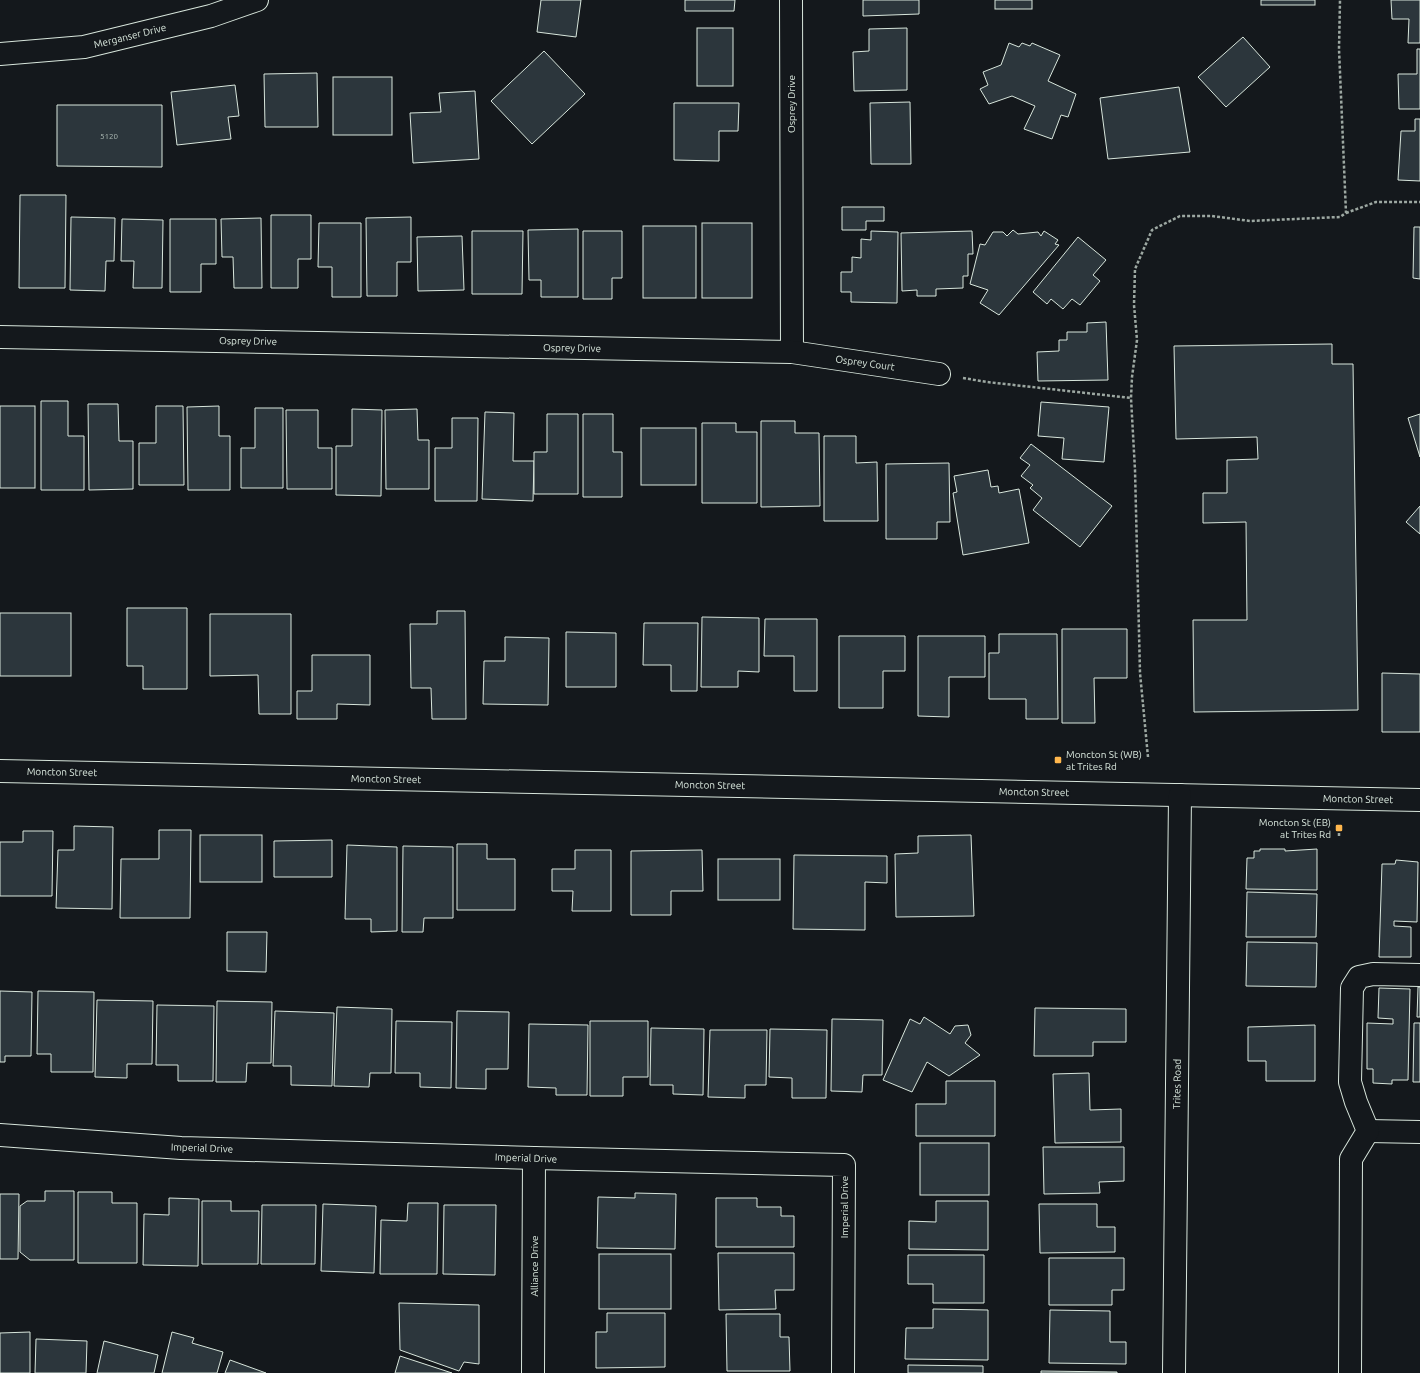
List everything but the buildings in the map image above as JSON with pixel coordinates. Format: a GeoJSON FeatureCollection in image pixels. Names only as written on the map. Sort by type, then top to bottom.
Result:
{"type":"FeatureCollection","features":[{"type":"Feature","properties":{"kind":"street","name":"Merganser Drive"},"geometry":{"type":"LineString","coordinates":[[0,54],[84,47],[211,16],[257,0]]}},
{"type":"Feature","properties":{"kind":"street","name":"Osprey Drive"},"geometry":{"type":"LineString","coordinates":[[0,336],[792,352],[791,0]]}},
{"type":"Feature","properties":{"kind":"street","name":"Osprey Court"},"geometry":{"type":"LineString","coordinates":[[792,352],[939,374]]}},
{"type":"Feature","properties":{"kind":"street","name":"Moncton Street"},"geometry":{"type":"LineString","coordinates":[[0,771],[1420,800]]}},
{"type":"Feature","properties":{"kind":"street","name":"Trites Road"},"geometry":{"type":"LineString","coordinates":[[1174,1373],[1180,795]]}},
{"type":"Feature","properties":{"kind":"street"},"geometry":{"type":"LineString","coordinates":[[1368,1131],[1356,1102],[1350,1082],[1352,988],[1359,977],[1373,974],[1420,975]]}},
{"type":"Feature","properties":{"kind":"street"},"geometry":{"type":"LineString","coordinates":[[1368,1131],[1420,1132]]}},
{"type":"Feature","properties":{"kind":"street"},"geometry":{"type":"LineString","coordinates":[[1350,1373],[1351,1159],[1368,1131]]}},
{"type":"Feature","properties":{"kind":"street","name":"Imperial Drive"},"geometry":{"type":"LineString","coordinates":[[0,1135],[181,1148],[844,1165],[843,1373]]}},
{"type":"Feature","properties":{"kind":"street","name":"Alliance Drive"},"geometry":{"type":"LineString","coordinates":[[533,1373],[534,1158]]}},
{"type":"Feature","properties":{"kind":"path"},"geometry":{"type":"LineString","coordinates":[[1340,0],[1339,49],[1346,213]]}},
{"type":"Feature","properties":{"kind":"path"},"geometry":{"type":"LineString","coordinates":[[1148,757],[1140,673],[1135,470],[1131,398],[1137,340],[1134,305],[1135,269],[1152,230],[1180,216],[1212,216],[1250,221],[1340,217],[1346,213],[1376,202],[1420,202]]}},
{"type":"Feature","properties":{"kind":"path"},"geometry":{"type":"LineString","coordinates":[[939,374],[987,382],[1131,398]]}},
{"type":"Feature","properties":{"kind":"path"},"geometry":{"type":"LineString","coordinates":[[1339,828],[1339,837]]}},
{"type":"Feature","properties":{"kind":"place","name":"Moncton St (WB) at Trites Rd"},"geometry":{"type":"Point","coordinates":[1058,760]}},
{"type":"Feature","properties":{"kind":"place","name":"Moncton St (EB) at Trites Rd"},"geometry":{"type":"Point","coordinates":[1339,828]}}]}
